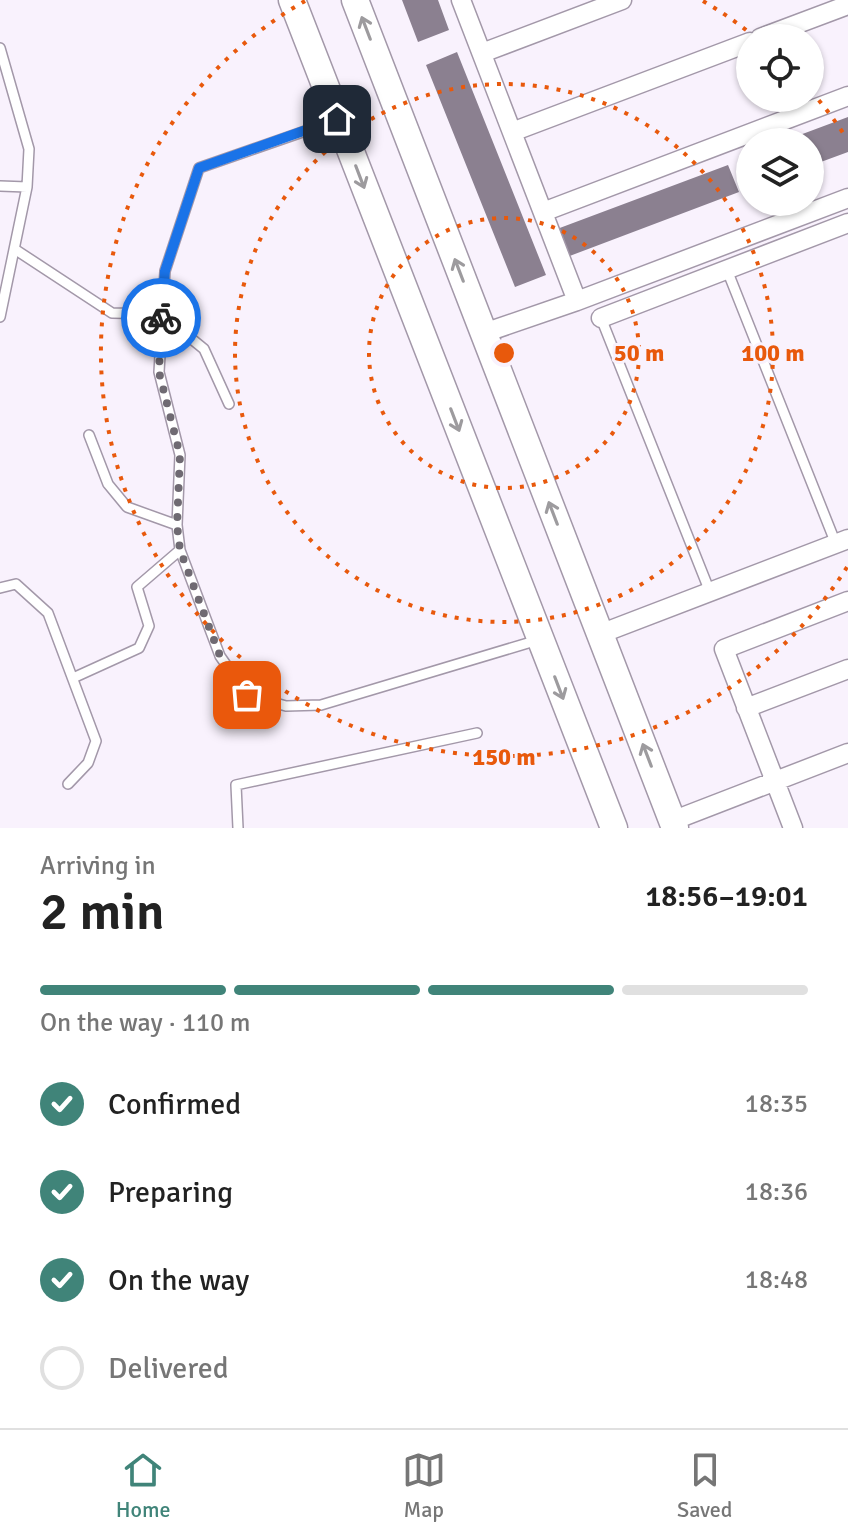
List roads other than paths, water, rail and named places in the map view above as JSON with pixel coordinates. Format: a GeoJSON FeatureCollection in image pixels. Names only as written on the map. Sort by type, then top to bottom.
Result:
{"type":"FeatureCollection","features":[{"type":"Feature","properties":{"kind":"main road"},"geometry":{"type":"LineString","coordinates":[[292,0],[614,828]]}},
{"type":"Feature","properties":{"kind":"main road"},"geometry":{"type":"LineString","coordinates":[[355,0],[673,824]]}},
{"type":"Feature","properties":{"kind":"street"},"geometry":{"type":"LineString","coordinates":[[461,0],[577,301]]}},
{"type":"Feature","properties":{"kind":"street"},"geometry":{"type":"LineString","coordinates":[[482,53],[622,0]]}},
{"type":"Feature","properties":{"kind":"street"},"geometry":{"type":"LineString","coordinates":[[797,24],[848,5]]}},
{"type":"Feature","properties":{"kind":"street"},"geometry":{"type":"LineString","coordinates":[[512,132],[736,47]]}},
{"type":"Feature","properties":{"kind":"street"},"geometry":{"type":"LineString","coordinates":[[543,212],[848,96]]}},
{"type":"Feature","properties":{"kind":"street"},"geometry":{"type":"LineString","coordinates":[[484,333],[848,198]]}},
{"type":"Feature","properties":{"kind":"street"},"geometry":{"type":"LineString","coordinates":[[601,318],[848,223]]}},
{"type":"Feature","properties":{"kind":"street"},"geometry":{"type":"LineString","coordinates":[[600,634],[842,541]]}},
{"type":"Feature","properties":{"kind":"street"},"geometry":{"type":"LineString","coordinates":[[793,828],[724,649],[848,601]]}},
{"type":"Feature","properties":{"kind":"street"},"geometry":{"type":"LineString","coordinates":[[746,708],[848,669]]}},
{"type":"Feature","properties":{"kind":"street"},"geometry":{"type":"LineString","coordinates":[[673,824],[848,753]]}},
{"type":"Feature","properties":{"kind":"lane"},"geometry":{"type":"LineString","coordinates":[[0,48],[29,149],[27,187],[0,317]]}},
{"type":"Feature","properties":{"kind":"lane"},"geometry":{"type":"LineString","coordinates":[[337,119],[199,168],[165,271],[159,372],[180,455],[177,525],[180,550],[220,656],[247,695],[286,706],[321,705],[540,640]]}},
{"type":"Feature","properties":{"kind":"lane"},"geometry":{"type":"LineString","coordinates":[[0,186],[27,187]]}},
{"type":"Feature","properties":{"kind":"lane"},"geometry":{"type":"LineString","coordinates":[[16,250],[112,313],[161,314],[204,349],[229,404]]}},
{"type":"Feature","properties":{"kind":"lane"},"geometry":{"type":"LineString","coordinates":[[727,270],[842,541]]}},
{"type":"Feature","properties":{"kind":"lane"},"geometry":{"type":"LineString","coordinates":[[601,318],[710,592]]}},
{"type":"Feature","properties":{"kind":"lane"},"geometry":{"type":"LineString","coordinates":[[89,435],[108,484],[127,507],[177,525]]}},
{"type":"Feature","properties":{"kind":"lane"},"geometry":{"type":"LineString","coordinates":[[73,678],[139,648],[149,626],[137,587],[180,550]]}},
{"type":"Feature","properties":{"kind":"lane"},"geometry":{"type":"LineString","coordinates":[[0,588],[16,584],[48,613],[96,741],[88,763],[68,784]]}},
{"type":"Feature","properties":{"kind":"lane"},"geometry":{"type":"LineString","coordinates":[[238,828],[236,785],[477,733]]}}]}
